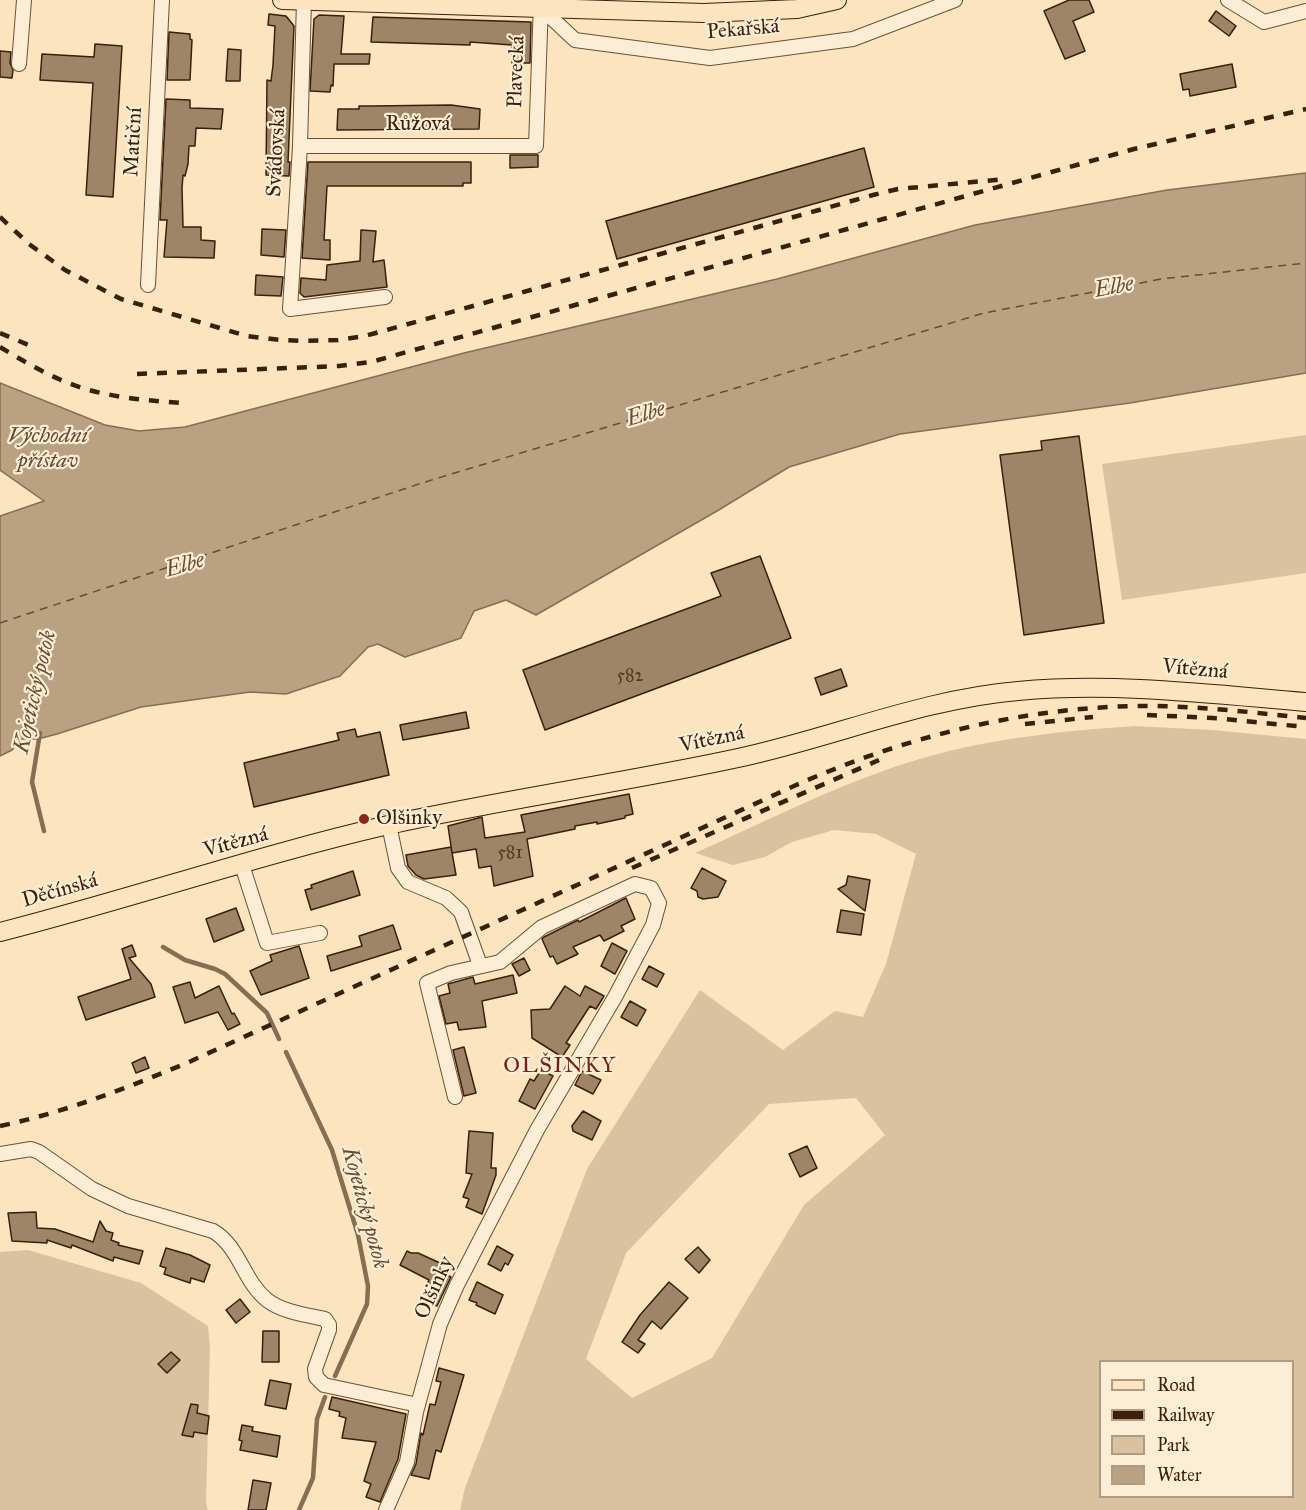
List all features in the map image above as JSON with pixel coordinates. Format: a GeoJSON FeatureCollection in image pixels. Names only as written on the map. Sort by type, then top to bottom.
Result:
{"type":"FeatureCollection","features":[{"type":"Feature","properties":{"kind":"main road","name":"Pekařská"},"geometry":{"type":"LineString","coordinates":[[282,0],[541,4],[704,13],[797,9],[837,0]]}},
{"type":"Feature","properties":{"kind":"main road","name":"Vítězná"},"geometry":{"type":"LineString","coordinates":[[133,894],[388,825],[739,758],[940,702],[1048,689],[1159,689],[1306,702]]}},
{"type":"Feature","properties":{"kind":"main road","name":"Děčínská"},"geometry":{"type":"LineString","coordinates":[[0,932],[133,894]]}},
{"type":"Feature","properties":{"kind":"street"},"geometry":{"type":"LineString","coordinates":[[19,64],[24,0]]}},
{"type":"Feature","properties":{"kind":"street","name":"Matiční"},"geometry":{"type":"LineString","coordinates":[[148,285],[162,0]]}},
{"type":"Feature","properties":{"kind":"street","name":"Svádovská"},"geometry":{"type":"LineString","coordinates":[[304,0],[300,146],[290,309],[385,297]]}},
{"type":"Feature","properties":{"kind":"street","name":"Pekařská"},"geometry":{"type":"LineString","coordinates":[[541,4],[575,40],[710,58],[853,39],[955,0]]}},
{"type":"Feature","properties":{"kind":"street"},"geometry":{"type":"LineString","coordinates":[[1228,0],[1264,22],[1306,11]]}},
{"type":"Feature","properties":{"kind":"street","name":"Plavecká"},"geometry":{"type":"LineString","coordinates":[[536,146],[541,4]]}},
{"type":"Feature","properties":{"kind":"street","name":"Růžová"},"geometry":{"type":"LineString","coordinates":[[300,146],[536,146]]}},
{"type":"Feature","properties":{"kind":"street"},"geometry":{"type":"LineString","coordinates":[[388,825],[398,868],[408,882],[446,898],[461,912],[480,965]]}},
{"type":"Feature","properties":{"kind":"street"},"geometry":{"type":"LineString","coordinates":[[242,865],[267,943],[320,933]]}},
{"type":"Feature","properties":{"kind":"street","name":"Olšinky"},"geometry":{"type":"LineString","coordinates":[[387,1510],[407,1462],[418,1405],[440,1324],[457,1285],[537,1130],[615,997],[653,925],[659,903],[651,888],[634,884],[542,927],[500,962],[451,973],[427,983],[455,1097]]}},
{"type":"Feature","properties":{"kind":"street"},"geometry":{"type":"LineString","coordinates":[[0,1154],[31,1149],[39,1152],[92,1189],[128,1206],[213,1231],[225,1238],[253,1286],[268,1301],[284,1309],[325,1319],[329,1330],[315,1369],[316,1377],[324,1385],[418,1405]]}},
{"type":"Feature","properties":{"kind":"green space"},"geometry":{"type":"Polygon","coordinates":[[[1306,435],[1306,573],[1122,600],[1102,464],[1306,435]]]}},
{"type":"Feature","properties":{"kind":"green space"},"geometry":{"type":"Polygon","coordinates":[[[1135,726],[1212,730],[1306,739],[1306,1510],[460,1510],[465,1488],[587,1169],[700,990],[783,1050],[835,1011],[863,1017],[886,964],[916,854],[876,834],[834,830],[792,842],[765,857],[733,865],[695,853],[836,789],[894,767],[975,745],[1054,733],[1135,726]],[[856,1098],[769,1104],[626,1253],[586,1359],[632,1398],[712,1358],[804,1205],[885,1135],[856,1098]]]}},
{"type":"Feature","properties":{"kind":"green space"},"geometry":{"type":"Polygon","coordinates":[[[28,1250],[141,1283],[208,1326],[210,1348],[206,1503],[208,1510],[0,1510],[0,1252],[28,1250]]]}},
{"type":"Feature","properties":{"kind":"water"},"geometry":{"type":"Polygon","coordinates":[[[1306,173],[1306,373],[1130,403],[900,434],[789,467],[536,615],[506,600],[474,611],[461,638],[405,657],[378,644],[368,647],[340,676],[286,694],[250,692],[141,707],[57,734],[38,739],[22,739],[12,750],[0,756],[0,516],[44,501],[0,470],[0,383],[105,425],[139,431],[185,427],[464,353],[777,279],[975,225],[1167,190],[1306,173]]]}},
{"type":"Feature","properties":{"kind":"building"},"geometry":{"type":"Polygon","coordinates":[[[1069,0],[1089,0],[1094,12],[1073,21],[1085,51],[1065,59],[1044,11],[1069,0]]]}},
{"type":"Feature","properties":{"kind":"building"},"geometry":{"type":"Polygon","coordinates":[[[1216,11],[1236,26],[1229,36],[1209,21],[1216,11]]]}},
{"type":"Feature","properties":{"kind":"building"},"geometry":{"type":"Polygon","coordinates":[[[269,14],[286,16],[294,26],[289,176],[266,175],[267,80],[271,81],[275,26],[268,25],[269,14]]]}},
{"type":"Feature","properties":{"kind":"building"},"geometry":{"type":"Polygon","coordinates":[[[319,15],[344,16],[341,54],[370,54],[369,64],[334,64],[333,86],[331,85],[330,92],[310,91],[314,19],[319,15]]]}},
{"type":"Feature","properties":{"kind":"building"},"geometry":{"type":"Polygon","coordinates":[[[373,17],[531,22],[530,63],[512,63],[512,45],[470,42],[470,45],[371,42],[373,17]]]}},
{"type":"Feature","properties":{"kind":"building"},"geometry":{"type":"Polygon","coordinates":[[[169,32],[190,34],[192,40],[190,80],[167,80],[169,32]]]}},
{"type":"Feature","properties":{"kind":"building"},"geometry":{"type":"Polygon","coordinates":[[[95,44],[122,46],[113,197],[86,195],[93,83],[40,80],[42,54],[94,57],[95,44]]]}},
{"type":"Feature","properties":{"kind":"building"},"geometry":{"type":"Polygon","coordinates":[[[228,49],[241,50],[240,81],[226,81],[228,49]]]}},
{"type":"Feature","properties":{"kind":"building"},"geometry":{"type":"Polygon","coordinates":[[[0,51],[11,52],[12,78],[0,77],[0,51]]]}},
{"type":"Feature","properties":{"kind":"building"},"geometry":{"type":"Polygon","coordinates":[[[1232,64],[1236,87],[1190,96],[1189,89],[1183,90],[1180,74],[1232,64]]]}},
{"type":"Feature","properties":{"kind":"building"},"geometry":{"type":"Polygon","coordinates":[[[166,99],[190,100],[190,108],[223,109],[221,129],[196,128],[195,146],[189,146],[188,164],[185,176],[183,175],[182,188],[183,227],[201,227],[201,240],[215,241],[214,258],[164,257],[167,220],[160,220],[166,99]]]}},
{"type":"Feature","properties":{"kind":"building"},"geometry":{"type":"Polygon","coordinates":[[[451,105],[480,109],[479,129],[337,130],[338,109],[359,109],[359,106],[451,105]]]}},
{"type":"Feature","properties":{"kind":"building"},"geometry":{"type":"Polygon","coordinates":[[[864,148],[874,187],[617,259],[606,221],[864,148]]]}},
{"type":"Feature","properties":{"kind":"building"},"geometry":{"type":"Polygon","coordinates":[[[510,155],[538,155],[538,167],[510,168],[510,155]]]}},
{"type":"Feature","properties":{"kind":"building"},"geometry":{"type":"Polygon","coordinates":[[[308,162],[471,162],[471,183],[463,183],[463,186],[327,186],[324,240],[330,240],[330,260],[302,258],[308,162]]]}},
{"type":"Feature","properties":{"kind":"building"},"geometry":{"type":"Polygon","coordinates":[[[262,229],[286,230],[284,257],[261,255],[262,229]]]}},
{"type":"Feature","properties":{"kind":"building"},"geometry":{"type":"Polygon","coordinates":[[[361,230],[376,231],[373,262],[384,260],[387,287],[304,297],[300,293],[301,278],[326,280],[327,265],[360,261],[361,230]]]}},
{"type":"Feature","properties":{"kind":"building"},"geometry":{"type":"Polygon","coordinates":[[[256,275],[283,277],[281,296],[255,295],[256,275]]]}},
{"type":"Feature","properties":{"kind":"building"},"geometry":{"type":"Polygon","coordinates":[[[1079,436],[1104,623],[1024,635],[1000,455],[1042,450],[1041,441],[1079,436]]]}},
{"type":"Feature","properties":{"kind":"building"},"geometry":{"type":"Polygon","coordinates":[[[760,556],[791,638],[545,730],[523,670],[721,596],[711,573],[760,556]]]}},
{"type":"Feature","properties":{"kind":"building"},"geometry":{"type":"Polygon","coordinates":[[[841,669],[847,686],[821,695],[815,678],[841,669]]]}},
{"type":"Feature","properties":{"kind":"building"},"geometry":{"type":"Polygon","coordinates":[[[466,712],[469,728],[403,740],[400,725],[466,712]]]}},
{"type":"Feature","properties":{"kind":"building"},"geometry":{"type":"Polygon","coordinates":[[[355,729],[357,737],[380,732],[389,775],[254,807],[244,763],[339,740],[337,733],[355,729]]]}},
{"type":"Feature","properties":{"kind":"building"},"geometry":{"type":"Polygon","coordinates":[[[629,794],[633,814],[625,818],[575,826],[575,829],[527,839],[533,876],[494,886],[491,866],[479,868],[476,849],[452,853],[448,826],[482,817],[485,838],[525,832],[521,815],[629,794]]]}},
{"type":"Feature","properties":{"kind":"building"},"geometry":{"type":"Polygon","coordinates":[[[451,847],[456,875],[424,879],[416,875],[408,866],[406,855],[451,847]]]}},
{"type":"Feature","properties":{"kind":"building"},"geometry":{"type":"Polygon","coordinates":[[[702,868],[726,881],[718,897],[703,899],[698,897],[697,891],[691,888],[702,868]]]}},
{"type":"Feature","properties":{"kind":"building"},"geometry":{"type":"Polygon","coordinates":[[[353,871],[360,895],[311,910],[305,890],[312,888],[311,885],[353,871]]]}},
{"type":"Feature","properties":{"kind":"building"},"geometry":{"type":"Polygon","coordinates":[[[848,876],[870,880],[865,911],[838,889],[846,885],[848,876]]]}},
{"type":"Feature","properties":{"kind":"building"},"geometry":{"type":"Polygon","coordinates":[[[626,898],[635,919],[621,926],[624,931],[604,941],[600,935],[573,947],[578,954],[557,964],[553,956],[550,957],[542,939],[544,937],[626,898]]]}},
{"type":"Feature","properties":{"kind":"building"},"geometry":{"type":"Polygon","coordinates":[[[236,908],[244,930],[214,942],[206,919],[236,908]]]}},
{"type":"Feature","properties":{"kind":"building"},"geometry":{"type":"Polygon","coordinates":[[[841,910],[864,914],[861,935],[837,932],[841,910]]]}},
{"type":"Feature","properties":{"kind":"building"},"geometry":{"type":"Polygon","coordinates":[[[393,925],[401,949],[331,971],[327,956],[362,946],[359,936],[393,925]]]}},
{"type":"Feature","properties":{"kind":"building"},"geometry":{"type":"Polygon","coordinates":[[[612,943],[627,951],[615,974],[601,966],[612,943]]]}},
{"type":"Feature","properties":{"kind":"building"},"geometry":{"type":"Polygon","coordinates":[[[132,945],[136,956],[129,958],[151,984],[155,997],[86,1020],[78,997],[131,979],[122,949],[132,945]]]}},
{"type":"Feature","properties":{"kind":"building"},"geometry":{"type":"Polygon","coordinates":[[[299,946],[309,978],[261,995],[250,971],[272,961],[270,955],[299,946]]]}},
{"type":"Feature","properties":{"kind":"building"},"geometry":{"type":"Polygon","coordinates":[[[524,958],[530,970],[519,976],[512,964],[524,958]]]}},
{"type":"Feature","properties":{"kind":"building"},"geometry":{"type":"Polygon","coordinates":[[[649,966],[664,974],[657,987],[642,979],[649,966]]]}},
{"type":"Feature","properties":{"kind":"building"},"geometry":{"type":"Polygon","coordinates":[[[513,975],[517,993],[482,1001],[486,1027],[459,1030],[457,1022],[446,1024],[439,996],[450,993],[448,984],[473,977],[475,984],[513,975]]]}},
{"type":"Feature","properties":{"kind":"building"},"geometry":{"type":"Polygon","coordinates":[[[190,982],[195,998],[219,986],[232,1014],[234,1013],[240,1024],[228,1030],[218,1012],[185,1023],[173,987],[190,982]]]}},
{"type":"Feature","properties":{"kind":"building"},"geometry":{"type":"Polygon","coordinates":[[[565,986],[580,996],[585,986],[604,996],[596,1009],[590,1006],[566,1043],[570,1045],[562,1057],[532,1038],[531,1010],[550,1009],[565,986]]]}},
{"type":"Feature","properties":{"kind":"building"},"geometry":{"type":"Polygon","coordinates":[[[630,1001],[646,1010],[637,1026],[621,1017],[630,1001]]]}},
{"type":"Feature","properties":{"kind":"building"},"geometry":{"type":"Polygon","coordinates":[[[464,1047],[476,1093],[464,1096],[453,1050],[464,1047]]]}},
{"type":"Feature","properties":{"kind":"building"},"geometry":{"type":"Polygon","coordinates":[[[145,1057],[149,1068],[136,1073],[132,1063],[145,1057]]]}},
{"type":"Feature","properties":{"kind":"building"},"geometry":{"type":"Polygon","coordinates":[[[541,1070],[553,1076],[535,1109],[519,1101],[530,1079],[534,1081],[541,1070]]]}},
{"type":"Feature","properties":{"kind":"building"},"geometry":{"type":"Polygon","coordinates":[[[582,1071],[601,1080],[593,1094],[575,1085],[582,1071]]]}},
{"type":"Feature","properties":{"kind":"building"},"geometry":{"type":"Polygon","coordinates":[[[583,1111],[601,1121],[592,1140],[573,1131],[572,1126],[583,1111]]]}},
{"type":"Feature","properties":{"kind":"building"},"geometry":{"type":"Polygon","coordinates":[[[469,1131],[493,1133],[491,1168],[496,1168],[496,1175],[482,1214],[466,1207],[469,1199],[463,1197],[472,1174],[466,1173],[469,1131]]]}},
{"type":"Feature","properties":{"kind":"building"},"geometry":{"type":"Polygon","coordinates":[[[807,1146],[817,1168],[800,1177],[789,1154],[807,1146]]]}},
{"type":"Feature","properties":{"kind":"building"},"geometry":{"type":"Polygon","coordinates":[[[36,1212],[37,1228],[55,1229],[93,1242],[100,1221],[106,1231],[113,1233],[111,1240],[119,1243],[118,1245],[143,1251],[139,1264],[114,1257],[113,1261],[72,1245],[71,1248],[47,1240],[47,1243],[12,1241],[8,1213],[36,1212]]]}},
{"type":"Feature","properties":{"kind":"building"},"geometry":{"type":"Polygon","coordinates":[[[497,1246],[513,1255],[508,1265],[505,1263],[501,1271],[488,1264],[497,1246]]]}},
{"type":"Feature","properties":{"kind":"building"},"geometry":{"type":"Polygon","coordinates":[[[698,1247],[710,1260],[699,1273],[685,1259],[698,1247]]]}},
{"type":"Feature","properties":{"kind":"building"},"geometry":{"type":"Polygon","coordinates":[[[166,1248],[190,1255],[210,1265],[204,1282],[191,1278],[190,1283],[164,1274],[166,1268],[160,1266],[166,1248]]]}},
{"type":"Feature","properties":{"kind":"building"},"geometry":{"type":"Polygon","coordinates":[[[407,1251],[418,1253],[440,1263],[438,1271],[451,1277],[437,1306],[420,1298],[429,1280],[400,1265],[407,1251]]]}},
{"type":"Feature","properties":{"kind":"building"},"geometry":{"type":"Polygon","coordinates":[[[477,1282],[503,1295],[495,1314],[469,1300],[477,1282]]]}},
{"type":"Feature","properties":{"kind":"building"},"geometry":{"type":"Polygon","coordinates":[[[669,1282],[688,1298],[661,1329],[652,1321],[638,1340],[645,1344],[638,1353],[622,1342],[640,1315],[669,1282]]]}},
{"type":"Feature","properties":{"kind":"building"},"geometry":{"type":"Polygon","coordinates":[[[240,1299],[250,1312],[236,1323],[226,1310],[240,1299]]]}},
{"type":"Feature","properties":{"kind":"building"},"geometry":{"type":"Polygon","coordinates":[[[263,1331],[279,1331],[279,1362],[262,1362],[263,1331]]]}},
{"type":"Feature","properties":{"kind":"building"},"geometry":{"type":"Polygon","coordinates":[[[171,1352],[180,1360],[167,1373],[158,1364],[171,1352]]]}},
{"type":"Feature","properties":{"kind":"building"},"geometry":{"type":"Polygon","coordinates":[[[439,1368],[464,1375],[441,1452],[436,1450],[429,1479],[411,1475],[416,1464],[421,1433],[423,1435],[430,1404],[435,1405],[441,1382],[436,1381],[439,1368]]]}},
{"type":"Feature","properties":{"kind":"building"},"geometry":{"type":"Polygon","coordinates":[[[270,1380],[291,1384],[286,1409],[265,1405],[270,1380]]]}},
{"type":"Feature","properties":{"kind":"building"},"geometry":{"type":"Polygon","coordinates":[[[332,1397],[406,1414],[398,1459],[380,1502],[366,1497],[371,1484],[364,1481],[376,1442],[342,1438],[346,1418],[339,1416],[340,1412],[329,1409],[332,1397]]]}},
{"type":"Feature","properties":{"kind":"building"},"geometry":{"type":"Polygon","coordinates":[[[191,1404],[198,1405],[197,1413],[209,1416],[207,1434],[194,1432],[193,1437],[182,1435],[191,1404]]]}},
{"type":"Feature","properties":{"kind":"building"},"geometry":{"type":"Polygon","coordinates":[[[242,1425],[253,1427],[252,1431],[280,1436],[277,1457],[240,1450],[242,1425]]]}},
{"type":"Feature","properties":{"kind":"building"},"geometry":{"type":"Polygon","coordinates":[[[253,1480],[271,1483],[266,1510],[248,1510],[253,1480]]]}},
{"type":"Feature","properties":{"kind":"waterway","name":"Kojetický potok"},"geometry":{"type":"LineString","coordinates":[[40,733],[32,782],[44,831]]}},
{"type":"Feature","properties":{"kind":"waterway","name":"Kojetický potok"},"geometry":{"type":"LineString","coordinates":[[163,947],[185,960],[225,974],[267,1013],[279,1039]]}},
{"type":"Feature","properties":{"kind":"waterway","name":"Kojetický potok"},"geometry":{"type":"LineString","coordinates":[[286,1052],[332,1150],[358,1235],[368,1286],[367,1304],[335,1376]]}},
{"type":"Feature","properties":{"kind":"waterway","name":"Kojetický potok"},"geometry":{"type":"LineString","coordinates":[[299,1510],[313,1478],[317,1419],[325,1397]]}},
{"type":"Feature","properties":{"kind":"ferry route"},"geometry":{"type":"LineString","coordinates":[[0,623],[425,482],[984,313],[1161,279],[1306,263]]}},
{"type":"Feature","properties":{"kind":"railway"},"geometry":{"type":"LineString","coordinates":[[137,374],[339,366],[371,362],[1134,149],[1306,109]]}},
{"type":"Feature","properties":{"kind":"railway"},"geometry":{"type":"LineString","coordinates":[[0,217],[29,244],[65,270],[121,299],[247,336],[280,340],[338,340],[365,336],[873,195],[898,189],[1006,179]]}},
{"type":"Feature","properties":{"kind":"railway"},"geometry":{"type":"LineString","coordinates":[[0,333],[31,346]]}},
{"type":"Feature","properties":{"kind":"railway"},"geometry":{"type":"LineString","coordinates":[[0,347],[54,377],[89,390],[135,399],[182,403]]}},
{"type":"Feature","properties":{"kind":"railway"},"geometry":{"type":"LineString","coordinates":[[0,1126],[49,1114],[189,1062],[794,786],[918,740],[1002,720],[1089,708],[1133,706],[1220,709],[1306,718]]}},
{"type":"Feature","properties":{"kind":"railway"},"geometry":{"type":"LineString","coordinates":[[1147,715],[1213,718],[1306,727]]}},
{"type":"Feature","properties":{"kind":"railway"},"geometry":{"type":"LineString","coordinates":[[1025,724],[1093,717]]}},
{"type":"Feature","properties":{"kind":"railway"},"geometry":{"type":"LineString","coordinates":[[632,868],[879,760]]}},
{"type":"Feature","properties":{"kind":"place","name":"Olšinky"},"geometry":{"type":"Point","coordinates":[364,819]}},
{"type":"Feature","properties":{"kind":"district","name":"OLŠINKY"},"geometry":{"type":"Point","coordinates":[560,1067]}},
{"type":"Feature","properties":{"kind":"water label","name":"Elbe"},"geometry":{"type":"Point","coordinates":[1114,288]}},
{"type":"Feature","properties":{"kind":"water label","name":"Elbe"},"geometry":{"type":"Point","coordinates":[646,415]}},
{"type":"Feature","properties":{"kind":"water label","name":"Východní přístav"},"geometry":{"type":"Point","coordinates":[48,450]}},
{"type":"Feature","properties":{"kind":"water label","name":"Elbe"},"geometry":{"type":"Point","coordinates":[185,566]}}]}
